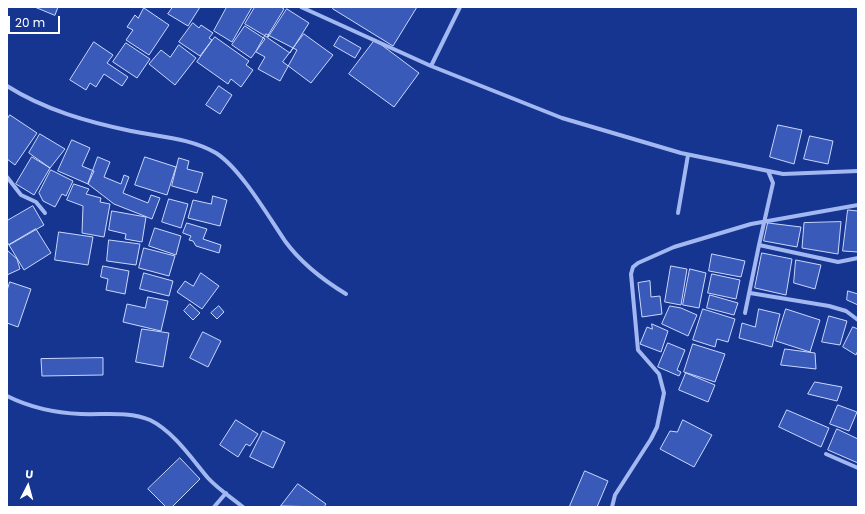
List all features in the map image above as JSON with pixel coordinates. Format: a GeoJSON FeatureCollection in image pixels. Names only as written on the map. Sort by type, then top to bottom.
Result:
{"type":"FeatureCollection","features":[{"type":"Feature","properties":{"kind":"street"},"geometry":{"type":"LineString","coordinates":[[301,7],[431,66],[562,118],[688,155],[783,174],[858,171]]}},
{"type":"Feature","properties":{"kind":"street"},"geometry":{"type":"LineString","coordinates":[[431,66],[460,7]]}},
{"type":"Feature","properties":{"kind":"street"},"geometry":{"type":"LineString","coordinates":[[7,86],[20,95],[85,121],[186,140],[217,154],[255,196],[286,242],[304,263],[346,294]]}},
{"type":"Feature","properties":{"kind":"street"},"geometry":{"type":"LineString","coordinates":[[678,213],[688,155]]}},
{"type":"Feature","properties":{"kind":"street"},"geometry":{"type":"LineString","coordinates":[[745,313],[773,183],[768,171]]}},
{"type":"Feature","properties":{"kind":"street"},"geometry":{"type":"LineString","coordinates":[[7,177],[21,195],[36,202],[44,213]]}},
{"type":"Feature","properties":{"kind":"street"},"geometry":{"type":"LineString","coordinates":[[612,507],[615,495],[654,433],[664,393],[659,374],[638,350],[631,274],[633,267],[638,263],[674,247],[765,220],[858,205]]}},
{"type":"Feature","properties":{"kind":"street"},"geometry":{"type":"LineString","coordinates":[[759,245],[838,262],[858,258]]}},
{"type":"Feature","properties":{"kind":"street"},"geometry":{"type":"LineString","coordinates":[[750,292],[829,306],[846,311],[858,320]]}},
{"type":"Feature","properties":{"kind":"street"},"geometry":{"type":"LineString","coordinates":[[7,396],[20,402],[42,408],[78,414],[137,416],[151,420],[188,453],[209,479],[243,507]]}},
{"type":"Feature","properties":{"kind":"street"},"geometry":{"type":"LineString","coordinates":[[826,454],[858,468]]}},
{"type":"Feature","properties":{"kind":"street"},"geometry":{"type":"LineString","coordinates":[[214,507],[226,493]]}},
{"type":"Feature","properties":{"kind":"building"},"geometry":{"type":"Polygon","coordinates":[[[35,7],[58,7],[55,15],[35,7]]]}},
{"type":"Feature","properties":{"kind":"building"},"geometry":{"type":"Polygon","coordinates":[[[173,7],[200,7],[188,26],[168,14],[173,7]]]}},
{"type":"Feature","properties":{"kind":"building"},"geometry":{"type":"Polygon","coordinates":[[[227,7],[252,7],[232,42],[214,31],[227,7]]]}},
{"type":"Feature","properties":{"kind":"building"},"geometry":{"type":"Polygon","coordinates":[[[255,7],[281,7],[284,9],[267,37],[245,24],[255,7]]]}},
{"type":"Feature","properties":{"kind":"building"},"geometry":{"type":"Polygon","coordinates":[[[334,7],[417,7],[393,46],[333,9],[334,7]]]}},
{"type":"Feature","properties":{"kind":"building"},"geometry":{"type":"Polygon","coordinates":[[[144,8],[169,25],[149,55],[126,40],[133,30],[127,27],[135,15],[138,18],[144,8]]]}},
{"type":"Feature","properties":{"kind":"building"},"geometry":{"type":"Polygon","coordinates":[[[287,9],[309,23],[290,53],[268,38],[287,9]]]}},
{"type":"Feature","properties":{"kind":"building"},"geometry":{"type":"Polygon","coordinates":[[[193,23],[199,28],[201,25],[213,33],[209,38],[212,40],[200,56],[179,42],[193,23]]]}},
{"type":"Feature","properties":{"kind":"building"},"geometry":{"type":"Polygon","coordinates":[[[245,26],[265,39],[251,58],[232,45],[245,26]]]}},
{"type":"Feature","properties":{"kind":"building"},"geometry":{"type":"Polygon","coordinates":[[[266,34],[297,50],[280,81],[258,69],[265,57],[256,52],[266,34]]]}},
{"type":"Feature","properties":{"kind":"building"},"geometry":{"type":"Polygon","coordinates":[[[304,34],[333,55],[311,83],[283,62],[304,34]]]}},
{"type":"Feature","properties":{"kind":"building"},"geometry":{"type":"Polygon","coordinates":[[[340,36],[361,48],[355,58],[334,46],[340,36]]]}},
{"type":"Feature","properties":{"kind":"building"},"geometry":{"type":"Polygon","coordinates":[[[215,37],[249,61],[246,65],[253,70],[241,87],[231,79],[228,84],[197,62],[215,37]]]}},
{"type":"Feature","properties":{"kind":"building"},"geometry":{"type":"Polygon","coordinates":[[[375,40],[419,73],[394,107],[349,74],[375,40]]]}},
{"type":"Feature","properties":{"kind":"building"},"geometry":{"type":"Polygon","coordinates":[[[94,42],[113,55],[107,63],[128,77],[122,86],[104,74],[96,87],[90,83],[86,90],[70,80],[94,42]]]}},
{"type":"Feature","properties":{"kind":"building"},"geometry":{"type":"Polygon","coordinates":[[[126,43],[150,59],[137,78],[113,62],[126,43]]]}},
{"type":"Feature","properties":{"kind":"building"},"geometry":{"type":"Polygon","coordinates":[[[179,45],[196,58],[175,85],[149,64],[161,50],[170,57],[179,45]]]}},
{"type":"Feature","properties":{"kind":"building"},"geometry":{"type":"Polygon","coordinates":[[[219,86],[232,95],[220,114],[206,105],[219,86]]]}},
{"type":"Feature","properties":{"kind":"building"},"geometry":{"type":"Polygon","coordinates":[[[10,115],[37,133],[15,165],[7,159],[7,120],[10,115]]]}},
{"type":"Feature","properties":{"kind":"building"},"geometry":{"type":"Polygon","coordinates":[[[778,125],[802,130],[794,164],[770,157],[778,125]]]}},
{"type":"Feature","properties":{"kind":"building"},"geometry":{"type":"Polygon","coordinates":[[[40,134],[65,149],[50,168],[29,153],[40,134]]]}},
{"type":"Feature","properties":{"kind":"building"},"geometry":{"type":"Polygon","coordinates":[[[810,136],[833,141],[828,164],[804,159],[810,136]]]}},
{"type":"Feature","properties":{"kind":"building"},"geometry":{"type":"Polygon","coordinates":[[[72,140],[90,148],[82,166],[94,171],[88,184],[58,171],[72,140]]]}},
{"type":"Feature","properties":{"kind":"building"},"geometry":{"type":"Polygon","coordinates":[[[32,157],[50,168],[34,195],[16,184],[32,157]]]}},
{"type":"Feature","properties":{"kind":"building"},"geometry":{"type":"Polygon","coordinates":[[[98,157],[110,162],[104,177],[121,184],[124,175],[129,177],[123,193],[148,203],[151,195],[160,198],[152,219],[114,204],[88,184],[98,157]]]}},
{"type":"Feature","properties":{"kind":"building"},"geometry":{"type":"Polygon","coordinates":[[[145,157],[176,167],[167,195],[135,185],[145,157]]]}},
{"type":"Feature","properties":{"kind":"building"},"geometry":{"type":"Polygon","coordinates":[[[179,158],[189,161],[187,169],[203,173],[197,193],[172,186],[179,158]]]}},
{"type":"Feature","properties":{"kind":"building"},"geometry":{"type":"Polygon","coordinates":[[[51,170],[73,181],[66,196],[62,194],[55,207],[43,201],[39,193],[51,170]]]}},
{"type":"Feature","properties":{"kind":"building"},"geometry":{"type":"Polygon","coordinates":[[[74,184],[89,189],[86,194],[101,198],[100,202],[110,204],[104,237],[82,233],[83,206],[67,200],[74,184]]]}},
{"type":"Feature","properties":{"kind":"building"},"geometry":{"type":"Polygon","coordinates":[[[213,196],[227,200],[220,226],[188,218],[193,200],[211,204],[213,196]]]}},
{"type":"Feature","properties":{"kind":"building"},"geometry":{"type":"Polygon","coordinates":[[[169,199],[188,204],[181,228],[162,222],[169,199]]]}},
{"type":"Feature","properties":{"kind":"building"},"geometry":{"type":"Polygon","coordinates":[[[33,206],[44,225],[9,245],[7,242],[7,221],[33,206]]]}},
{"type":"Feature","properties":{"kind":"building"},"geometry":{"type":"Polygon","coordinates":[[[848,210],[858,211],[858,252],[843,251],[848,210]]]}},
{"type":"Feature","properties":{"kind":"building"},"geometry":{"type":"Polygon","coordinates":[[[112,211],[146,217],[142,242],[125,239],[126,234],[109,230],[112,211]]]}},
{"type":"Feature","properties":{"kind":"building"},"geometry":{"type":"Polygon","coordinates":[[[841,222],[838,254],[802,248],[804,223],[841,222]]]}},
{"type":"Feature","properties":{"kind":"building"},"geometry":{"type":"Polygon","coordinates":[[[187,223],[207,229],[203,239],[221,245],[219,253],[196,246],[193,241],[189,240],[191,236],[183,233],[187,223]]]}},
{"type":"Feature","properties":{"kind":"building"},"geometry":{"type":"Polygon","coordinates":[[[768,223],[801,227],[797,247],[764,241],[768,223]]]}},
{"type":"Feature","properties":{"kind":"building"},"geometry":{"type":"Polygon","coordinates":[[[155,228],[181,236],[176,255],[149,246],[155,228]]]}},
{"type":"Feature","properties":{"kind":"building"},"geometry":{"type":"Polygon","coordinates":[[[36,229],[51,253],[24,270],[9,245],[36,229]]]}},
{"type":"Feature","properties":{"kind":"building"},"geometry":{"type":"Polygon","coordinates":[[[59,232],[93,237],[88,265],[55,260],[59,232]]]}},
{"type":"Feature","properties":{"kind":"building"},"geometry":{"type":"Polygon","coordinates":[[[109,240],[140,244],[136,265],[107,261],[109,240]]]}},
{"type":"Feature","properties":{"kind":"building"},"geometry":{"type":"Polygon","coordinates":[[[144,248],[175,256],[169,276],[139,268],[144,248]]]}},
{"type":"Feature","properties":{"kind":"building"},"geometry":{"type":"Polygon","coordinates":[[[7,250],[17,259],[20,269],[7,275],[7,250]]]}},
{"type":"Feature","properties":{"kind":"building"},"geometry":{"type":"Polygon","coordinates":[[[762,253],[792,259],[786,295],[755,288],[762,253]]]}},
{"type":"Feature","properties":{"kind":"building"},"geometry":{"type":"Polygon","coordinates":[[[712,254],[745,261],[741,277],[709,271],[712,254]]]}},
{"type":"Feature","properties":{"kind":"building"},"geometry":{"type":"Polygon","coordinates":[[[796,260],[821,265],[815,289],[794,283],[796,260]]]}},
{"type":"Feature","properties":{"kind":"building"},"geometry":{"type":"Polygon","coordinates":[[[103,266],[129,271],[125,294],[106,290],[108,279],[101,277],[103,266]]]}},
{"type":"Feature","properties":{"kind":"building"},"geometry":{"type":"Polygon","coordinates":[[[671,266],[687,269],[681,305],[665,302],[671,266]]]}},
{"type":"Feature","properties":{"kind":"building"},"geometry":{"type":"Polygon","coordinates":[[[690,269],[706,273],[699,308],[683,305],[690,269]]]}},
{"type":"Feature","properties":{"kind":"building"},"geometry":{"type":"Polygon","coordinates":[[[144,273],[173,281],[169,296],[140,289],[144,273]]]}},
{"type":"Feature","properties":{"kind":"building"},"geometry":{"type":"Polygon","coordinates":[[[201,273],[219,286],[202,309],[177,292],[185,281],[193,286],[201,273]]]}},
{"type":"Feature","properties":{"kind":"building"},"geometry":{"type":"Polygon","coordinates":[[[712,274],[740,280],[736,299],[708,293],[712,274]]]}},
{"type":"Feature","properties":{"kind":"building"},"geometry":{"type":"Polygon","coordinates":[[[650,281],[651,297],[660,296],[662,314],[642,317],[638,283],[650,281]]]}},
{"type":"Feature","properties":{"kind":"building"},"geometry":{"type":"Polygon","coordinates":[[[10,282],[31,289],[18,327],[7,323],[7,291],[10,282]]]}},
{"type":"Feature","properties":{"kind":"building"},"geometry":{"type":"Polygon","coordinates":[[[848,291],[858,294],[858,305],[847,300],[848,291]]]}},
{"type":"Feature","properties":{"kind":"building"},"geometry":{"type":"Polygon","coordinates":[[[710,295],[738,303],[734,315],[707,308],[710,295]]]}},
{"type":"Feature","properties":{"kind":"building"},"geometry":{"type":"Polygon","coordinates":[[[148,297],[168,301],[161,331],[123,322],[127,304],[145,308],[148,297]]]}},
{"type":"Feature","properties":{"kind":"building"},"geometry":{"type":"Polygon","coordinates":[[[190,304],[200,313],[193,320],[184,311],[190,304]]]}},
{"type":"Feature","properties":{"kind":"building"},"geometry":{"type":"Polygon","coordinates":[[[219,306],[224,312],[217,319],[211,313],[219,306]]]}},
{"type":"Feature","properties":{"kind":"building"},"geometry":{"type":"Polygon","coordinates":[[[670,306],[681,308],[697,315],[688,336],[662,324],[670,306]]]}},
{"type":"Feature","properties":{"kind":"building"},"geometry":{"type":"Polygon","coordinates":[[[703,309],[735,319],[728,342],[717,339],[715,347],[693,340],[703,309]]]}},
{"type":"Feature","properties":{"kind":"building"},"geometry":{"type":"Polygon","coordinates":[[[759,309],[780,314],[772,347],[739,338],[742,323],[755,327],[759,309]]]}},
{"type":"Feature","properties":{"kind":"building"},"geometry":{"type":"Polygon","coordinates":[[[786,309],[820,320],[810,352],[776,341],[786,309]]]}},
{"type":"Feature","properties":{"kind":"building"},"geometry":{"type":"Polygon","coordinates":[[[829,316],[847,321],[840,345],[822,342],[829,316]]]}},
{"type":"Feature","properties":{"kind":"building"},"geometry":{"type":"Polygon","coordinates":[[[652,324],[668,331],[661,352],[640,344],[647,327],[652,329],[652,324]]]}},
{"type":"Feature","properties":{"kind":"building"},"geometry":{"type":"Polygon","coordinates":[[[853,327],[858,329],[858,350],[856,355],[843,347],[853,327]]]}},
{"type":"Feature","properties":{"kind":"building"},"geometry":{"type":"Polygon","coordinates":[[[142,329],[169,333],[163,367],[136,362],[142,329]]]}},
{"type":"Feature","properties":{"kind":"building"},"geometry":{"type":"Polygon","coordinates":[[[203,332],[221,341],[208,367],[190,358],[203,332]]]}},
{"type":"Feature","properties":{"kind":"building"},"geometry":{"type":"Polygon","coordinates":[[[668,343],[685,350],[677,370],[681,372],[679,376],[658,367],[668,343]]]}},
{"type":"Feature","properties":{"kind":"building"},"geometry":{"type":"Polygon","coordinates":[[[693,344],[725,354],[715,382],[684,372],[693,344]]]}},
{"type":"Feature","properties":{"kind":"building"},"geometry":{"type":"Polygon","coordinates":[[[785,349],[815,353],[816,369],[781,365],[785,349]]]}},
{"type":"Feature","properties":{"kind":"building"},"geometry":{"type":"Polygon","coordinates":[[[103,358],[103,375],[42,376],[41,359],[103,358]]]}},
{"type":"Feature","properties":{"kind":"building"},"geometry":{"type":"Polygon","coordinates":[[[686,373],[715,385],[708,402],[679,390],[686,373]]]}},
{"type":"Feature","properties":{"kind":"building"},"geometry":{"type":"Polygon","coordinates":[[[815,382],[842,387],[837,401],[808,394],[815,382]]]}},
{"type":"Feature","properties":{"kind":"building"},"geometry":{"type":"Polygon","coordinates":[[[838,405],[857,412],[849,431],[830,424],[838,405]]]}},
{"type":"Feature","properties":{"kind":"building"},"geometry":{"type":"Polygon","coordinates":[[[787,410],[829,428],[821,447],[779,427],[787,410]]]}},
{"type":"Feature","properties":{"kind":"building"},"geometry":{"type":"Polygon","coordinates":[[[236,420],[258,434],[250,446],[246,444],[238,457],[220,445],[236,420]]]}},
{"type":"Feature","properties":{"kind":"building"},"geometry":{"type":"Polygon","coordinates":[[[683,420],[712,435],[694,467],[660,449],[670,431],[677,432],[683,420]]]}},
{"type":"Feature","properties":{"kind":"building"},"geometry":{"type":"Polygon","coordinates":[[[837,429],[858,439],[858,463],[828,450],[837,429]]]}},
{"type":"Feature","properties":{"kind":"building"},"geometry":{"type":"Polygon","coordinates":[[[263,431],[285,442],[273,468],[250,457],[263,431]]]}},
{"type":"Feature","properties":{"kind":"building"},"geometry":{"type":"Polygon","coordinates":[[[180,458],[200,479],[172,507],[166,507],[148,489],[180,458]]]}},
{"type":"Feature","properties":{"kind":"building"},"geometry":{"type":"Polygon","coordinates":[[[585,471],[608,481],[597,507],[572,507],[570,506],[585,471]]]}},
{"type":"Feature","properties":{"kind":"building"},"geometry":{"type":"Polygon","coordinates":[[[298,484],[326,504],[324,507],[281,506],[298,484]]]}}]}
